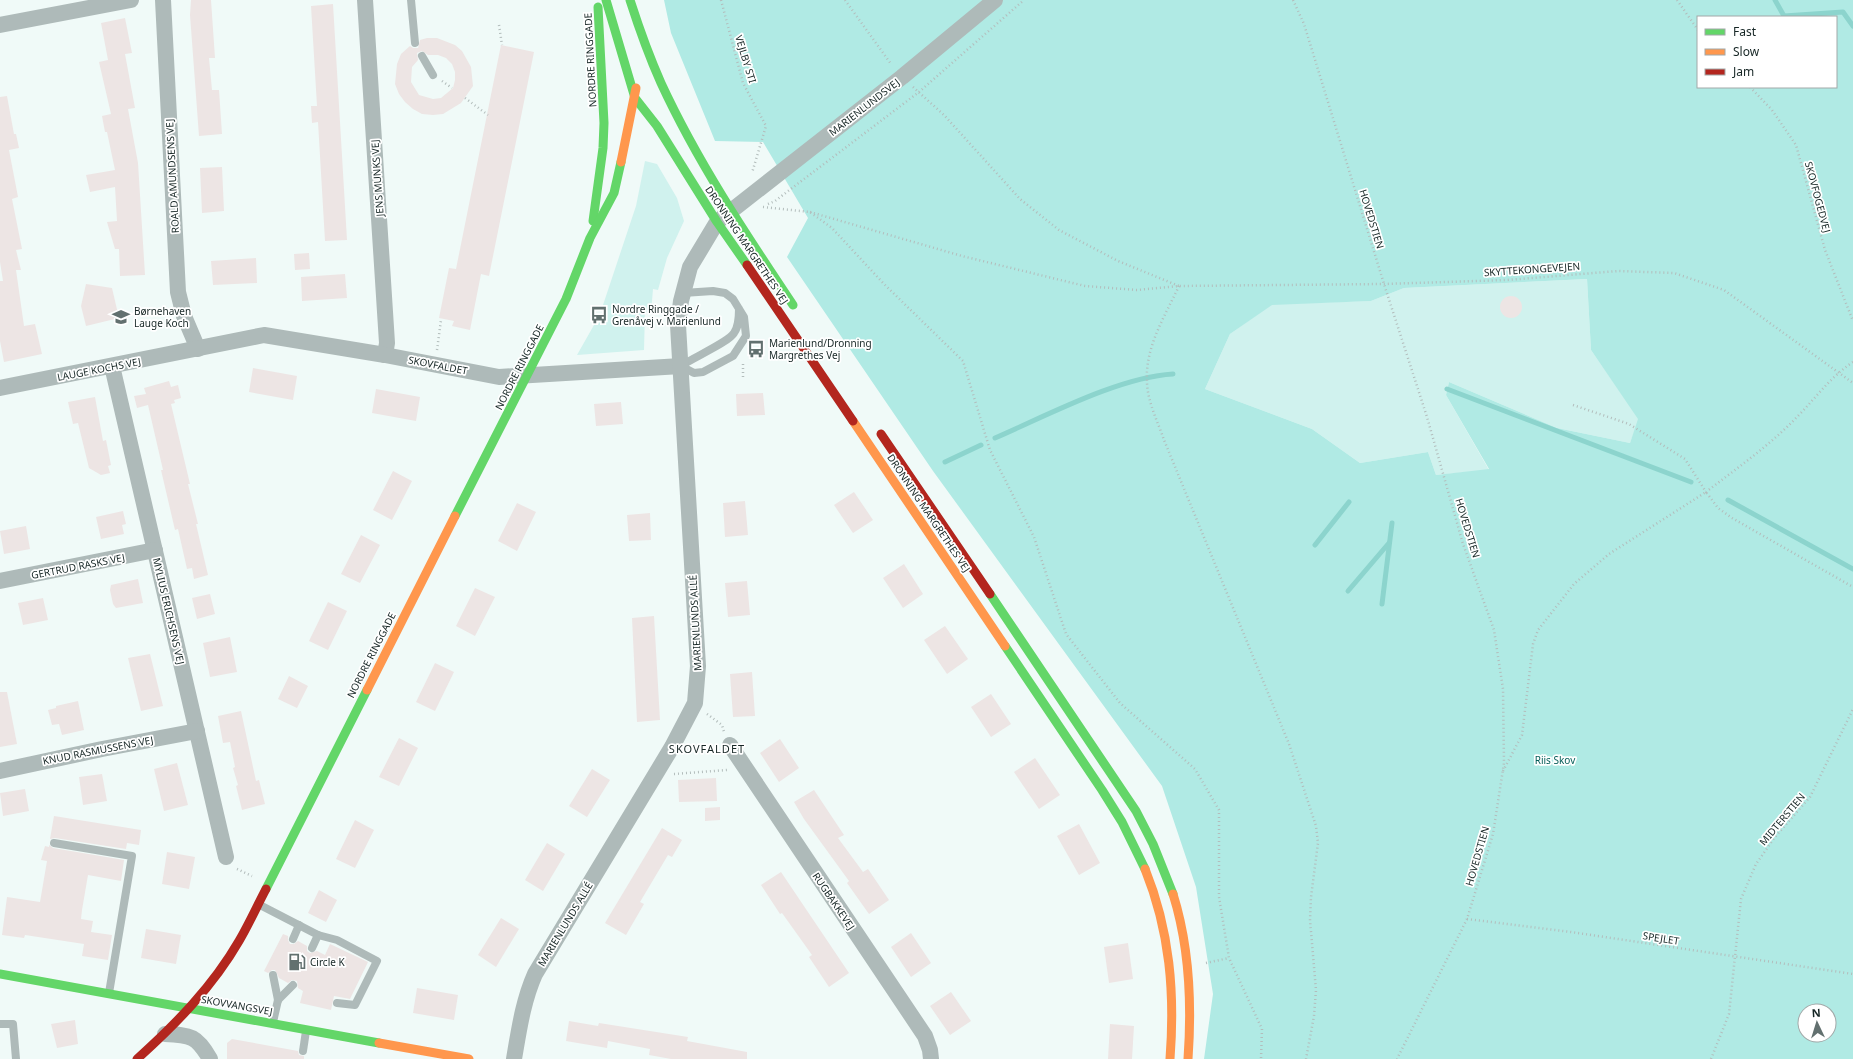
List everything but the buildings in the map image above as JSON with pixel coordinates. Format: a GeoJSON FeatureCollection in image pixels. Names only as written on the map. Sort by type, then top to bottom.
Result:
{"type":"FeatureCollection","features":[{"type":"Feature","properties":{"kind":"street"},"geometry":{"type":"LineString","coordinates":[[0,25],[131,0]]}},
{"type":"Feature","properties":{"kind":"street","name":"ROALD AMUNDSENS VEJ"},"geometry":{"type":"LineString","coordinates":[[163,0],[178,292],[184,316],[198,349]]}},
{"type":"Feature","properties":{"kind":"street","name":"JENS MUNKS VEJ"},"geometry":{"type":"LineString","coordinates":[[366,0],[387,343],[385,355]]}},
{"type":"Feature","properties":{"kind":"street","name":"NORDRE RINGGADE"},"geometry":{"type":"LineString","coordinates":[[590,238],[604,123],[598,0]]}},
{"type":"Feature","properties":{"kind":"street","name":"DRONNING MARGRETHES VEJ"},"geometry":{"type":"LineString","coordinates":[[606,0],[635,98],[657,126],[717,222],[808,353],[1106,796],[1130,835],[1146,869],[1166,934],[1172,970],[1174,996],[1174,1027],[1170,1059]]}},
{"type":"Feature","properties":{"kind":"street"},"geometry":{"type":"LineString","coordinates":[[630,0],[636,21],[639,53]]}},
{"type":"Feature","properties":{"kind":"street","name":"MARIENLUNDSVEJ"},"geometry":{"type":"LineString","coordinates":[[717,222],[732,212],[899,74],[995,0]]}},
{"type":"Feature","properties":{"kind":"street","name":"DRONNING MARGRETHES VEJ"},"geometry":{"type":"LineString","coordinates":[[636,21],[689,141],[732,212],[797,310]]}},
{"type":"Feature","properties":{"kind":"street","name":"NORDRE RINGGADE"},"geometry":{"type":"LineString","coordinates":[[137,1059],[191,1008],[226,962],[258,904],[566,298],[590,238],[614,192],[628,134],[638,73]]}},
{"type":"Feature","properties":{"kind":"street"},"geometry":{"type":"LineString","coordinates":[[628,134],[639,124],[646,123],[657,126]]}},
{"type":"Feature","properties":{"kind":"street","name":"MARIENLUNDS ALLÉ"},"geometry":{"type":"LineString","coordinates":[[514,1059],[524,1004],[535,974],[672,747],[695,703],[698,666],[678,325],[683,293],[690,267],[717,222]]}},
{"type":"Feature","properties":{"kind":"street","name":"SKOVFALDET"},"geometry":{"type":"LineString","coordinates":[[198,349],[264,335],[385,355],[499,377],[681,366]]}},
{"type":"Feature","properties":{"kind":"street","name":"LAUGE KOCHS VEJ"},"geometry":{"type":"LineString","coordinates":[[0,388],[198,349]]}},
{"type":"Feature","properties":{"kind":"street","name":"MYLIUS ERICHSENS VEJ"},"geometry":{"type":"LineString","coordinates":[[112,366],[226,856]]}},
{"type":"Feature","properties":{"kind":"street","name":"DRONNING MARGRETHES VEJ"},"geometry":{"type":"LineString","coordinates":[[877,429],[1133,806],[1163,864],[1184,930],[1189,967],[1192,1028],[1188,1059]]}},
{"type":"Feature","properties":{"kind":"street","name":"GERTRUD RASKS VEJ"},"geometry":{"type":"LineString","coordinates":[[0,581],[155,550]]}},
{"type":"Feature","properties":{"kind":"street","name":"KNUD RASMUSSENS VEJ"},"geometry":{"type":"LineString","coordinates":[[0,770],[197,731]]}},
{"type":"Feature","properties":{"kind":"street","name":"RUGBAKKEVEJ"},"geometry":{"type":"LineString","coordinates":[[730,745],[924,1036],[930,1050],[931,1059]]}},
{"type":"Feature","properties":{"kind":"street","name":"SKOVVANGSVEJ"},"geometry":{"type":"LineString","coordinates":[[0,974],[469,1059]]}},
{"type":"Feature","properties":{"kind":"street"},"geometry":{"type":"LineString","coordinates":[[165,1034],[194,1038],[202,1043],[210,1059]]}},
{"type":"Feature","properties":{"kind":"lane"},"geometry":{"type":"LineString","coordinates":[[411,0],[415,43]]}},
{"type":"Feature","properties":{"kind":"lane"},"geometry":{"type":"LineString","coordinates":[[422,56],[434,75]]}},
{"type":"Feature","properties":{"kind":"lane"},"geometry":{"type":"LineString","coordinates":[[683,293],[713,291],[725,293],[733,299],[744,317],[746,336],[733,356],[703,372],[694,373],[681,366],[693,357],[717,346],[734,334],[739,321],[739,309]]}},
{"type":"Feature","properties":{"kind":"lane"},"geometry":{"type":"LineString","coordinates":[[54,843],[132,856],[108,993]]}},
{"type":"Feature","properties":{"kind":"lane"},"geometry":{"type":"LineString","coordinates":[[258,904],[318,935],[337,940],[377,961],[355,1005],[337,1002]]}},
{"type":"Feature","properties":{"kind":"lane"},"geometry":{"type":"LineString","coordinates":[[293,938],[299,925]]}},
{"type":"Feature","properties":{"kind":"lane"},"geometry":{"type":"LineString","coordinates":[[312,948],[318,935]]}},
{"type":"Feature","properties":{"kind":"lane"},"geometry":{"type":"LineString","coordinates":[[273,1023],[278,1000],[274,975]]}},
{"type":"Feature","properties":{"kind":"lane"},"geometry":{"type":"LineString","coordinates":[[278,1000],[293,985]]}},
{"type":"Feature","properties":{"kind":"lane"},"geometry":{"type":"LineString","coordinates":[[0,1024],[13,1024],[16,1059]]}},
{"type":"Feature","properties":{"kind":"lane"},"geometry":{"type":"LineString","coordinates":[[303,1052],[307,1029]]}},
{"type":"Feature","properties":{"kind":"path","name":"VEJLBY STI"},"geometry":{"type":"LineString","coordinates":[[721,0],[743,82],[766,126],[752,175]]}},
{"type":"Feature","properties":{"kind":"path"},"geometry":{"type":"LineString","coordinates":[[845,0],[899,74],[944,115],[1020,199],[1059,230],[1118,261],[1179,286],[1152,345],[1147,382],[1151,402],[1164,440],[1289,744],[1316,826],[1318,843],[1311,897],[1310,920],[1316,990],[1314,1016],[1306,1059]]}},
{"type":"Feature","properties":{"kind":"path"},"geometry":{"type":"LineString","coordinates":[[919,92],[1024,0]]}},
{"type":"Feature","properties":{"kind":"path","name":"HOVEDSTIEN"},"geometry":{"type":"LineString","coordinates":[[1293,0],[1304,24],[1384,284],[1427,417],[1463,544],[1494,630],[1503,689],[1503,772],[1493,834],[1467,919],[1397,1059]]}},
{"type":"Feature","properties":{"kind":"path"},"geometry":{"type":"LineString","coordinates":[[1677,0],[1697,29]]}},
{"type":"Feature","properties":{"kind":"path"},"geometry":{"type":"LineString","coordinates":[[499,25],[502,45]]}},
{"type":"Feature","properties":{"kind":"path","name":"SKOVFOGEDVEJ"},"geometry":{"type":"LineString","coordinates":[[1751,88],[1772,110],[1796,145],[1824,250],[1853,321]]}},
{"type":"Feature","properties":{"kind":"path","name":"SKYTTEKONGEVEJEN"},"geometry":{"type":"LineString","coordinates":[[919,92],[775,201],[760,207],[810,212],[962,256],[1085,286],[1137,290],[1179,286],[1384,284],[1507,280],[1618,271],[1674,273],[1724,290],[1853,383]]}},
{"type":"Feature","properties":{"kind":"path"},"geometry":{"type":"LineString","coordinates":[[465,98],[488,115]]}},
{"type":"Feature","properties":{"kind":"path"},"geometry":{"type":"LineString","coordinates":[[810,212],[832,228],[884,284],[963,361],[990,450],[1034,537],[1066,634],[1120,704],[1195,768],[1219,810],[1218,898],[1229,958],[1262,1029],[1261,1059]]}},
{"type":"Feature","properties":{"kind":"path"},"geometry":{"type":"LineString","coordinates":[[435,364],[440,320]]}},
{"type":"Feature","properties":{"kind":"path"},"geometry":{"type":"LineString","coordinates":[[743,359],[744,377]]}},
{"type":"Feature","properties":{"kind":"path"},"geometry":{"type":"LineString","coordinates":[[1503,772],[1522,735],[1532,644],[1538,630],[1574,584],[1609,554],[1706,492],[1769,443],[1796,418],[1838,372],[1853,362]]}},
{"type":"Feature","properties":{"kind":"path"},"geometry":{"type":"LineString","coordinates":[[1573,405],[1630,424],[1685,459],[1718,508],[1732,518],[1853,587]]}},
{"type":"Feature","properties":{"kind":"path"},"geometry":{"type":"LineString","coordinates":[[695,703],[722,725],[730,745]]}},
{"type":"Feature","properties":{"kind":"path","name":"MIDTERSTIEN"},"geometry":{"type":"LineString","coordinates":[[1711,1059],[1729,1014],[1741,899],[1756,864],[1775,837],[1810,797],[1853,709]]}},
{"type":"Feature","properties":{"kind":"path"},"geometry":{"type":"LineString","coordinates":[[655,775],[746,769]]}},
{"type":"Feature","properties":{"kind":"path"},"geometry":{"type":"LineString","coordinates":[[226,856],[234,867],[268,883]]}},
{"type":"Feature","properties":{"kind":"path","name":"SPEJLET"},"geometry":{"type":"LineString","coordinates":[[1467,919],[1853,974]]}},
{"type":"Feature","properties":{"kind":"path"},"geometry":{"type":"LineString","coordinates":[[1189,967],[1229,958]]}},
{"type":"Feature","properties":{"kind":"shaded area"},"geometry":{"type":"Polygon","coordinates":[[[645,161],[657,164],[677,198],[684,221],[667,258],[658,290],[653,289],[651,313],[645,312],[644,350],[577,355],[594,325],[598,325],[606,310],[602,308],[636,206],[645,161]]]}},
{"type":"Feature","properties":{"kind":"shaded area"},"geometry":{"type":"Polygon","coordinates":[[[1587,279],[1591,350],[1639,419],[1630,443],[1557,428],[1449,382],[1446,395],[1489,470],[1436,475],[1428,452],[1360,463],[1312,429],[1205,389],[1230,334],[1272,304],[1371,301],[1404,288],[1587,279]]]}},
{"type":"Feature","properties":{"kind":"green space","name":"Riis Skov"},"geometry":{"type":"Polygon","coordinates":[[[664,0],[1853,0],[1853,1059],[1204,1059],[1213,994],[1196,887],[1162,786],[933,471],[787,257],[808,218],[763,142],[715,141],[671,33],[664,0]],[[1587,279],[1404,288],[1371,301],[1272,305],[1230,334],[1205,389],[1312,429],[1360,463],[1428,452],[1436,475],[1489,469],[1446,395],[1449,382],[1557,428],[1630,443],[1638,419],[1591,350],[1587,279]]]}},
{"type":"Feature","properties":{"kind":"waterway"},"geometry":{"type":"LineString","coordinates":[[1775,0],[1784,16],[1843,12],[1853,26]]}},
{"type":"Feature","properties":{"kind":"waterway"},"geometry":{"type":"LineString","coordinates":[[995,438],[1059,409],[1106,390],[1130,382],[1173,374]]}},
{"type":"Feature","properties":{"kind":"waterway"},"geometry":{"type":"LineString","coordinates":[[1447,389],[1691,482]]}},
{"type":"Feature","properties":{"kind":"waterway"},"geometry":{"type":"LineString","coordinates":[[945,462],[981,445]]}},
{"type":"Feature","properties":{"kind":"waterway"},"geometry":{"type":"LineString","coordinates":[[1728,500],[1853,569]]}},
{"type":"Feature","properties":{"kind":"waterway"},"geometry":{"type":"LineString","coordinates":[[1315,545],[1349,502]]}},
{"type":"Feature","properties":{"kind":"waterway"},"geometry":{"type":"LineString","coordinates":[[1382,604],[1392,523]]}},
{"type":"Feature","properties":{"kind":"waterway"},"geometry":{"type":"LineString","coordinates":[[1348,591],[1389,543]]}},
{"type":"Feature","properties":{"kind":"traffic: fast"},"geometry":{"type":"LineString","coordinates":[[606,0],[635,98],[657,126],[717,222],[747,265]]}},
{"type":"Feature","properties":{"kind":"traffic: fast"},"geometry":{"type":"LineString","coordinates":[[630,0],[644,42],[675,112],[722,196],[793,305]]}},
{"type":"Feature","properties":{"kind":"traffic: fast"},"geometry":{"type":"LineString","coordinates":[[593,221],[603,148],[604,123],[598,7]]}},
{"type":"Feature","properties":{"kind":"traffic: fast"},"geometry":{"type":"LineString","coordinates":[[455,516],[566,299],[590,238],[614,193],[621,162]]}},
{"type":"Feature","properties":{"kind":"traffic: fast"},"geometry":{"type":"LineString","coordinates":[[990,594],[1136,811],[1153,844],[1173,894]]}},
{"type":"Feature","properties":{"kind":"traffic: fast"},"geometry":{"type":"LineString","coordinates":[[1005,646],[1102,790],[1122,822],[1145,869]]}},
{"type":"Feature","properties":{"kind":"traffic: fast"},"geometry":{"type":"LineString","coordinates":[[266,889],[367,690]]}},
{"type":"Feature","properties":{"kind":"traffic: fast"},"geometry":{"type":"LineString","coordinates":[[0,974],[379,1043]]}},
{"type":"Feature","properties":{"kind":"traffic: slow"},"geometry":{"type":"LineString","coordinates":[[621,162],[636,88]]}},
{"type":"Feature","properties":{"kind":"traffic: slow"},"geometry":{"type":"LineString","coordinates":[[853,421],[1005,646]]}},
{"type":"Feature","properties":{"kind":"traffic: slow"},"geometry":{"type":"LineString","coordinates":[[367,690],[455,516]]}},
{"type":"Feature","properties":{"kind":"traffic: slow"},"geometry":{"type":"LineString","coordinates":[[1145,869],[1160,916],[1169,962],[1172,1010],[1170,1059]]}},
{"type":"Feature","properties":{"kind":"traffic: slow"},"geometry":{"type":"LineString","coordinates":[[1173,894],[1183,935],[1188,976],[1190,1017],[1188,1059]]}},
{"type":"Feature","properties":{"kind":"traffic: slow"},"geometry":{"type":"LineString","coordinates":[[379,1043],[469,1059]]}},
{"type":"Feature","properties":{"kind":"traffic: jam"},"geometry":{"type":"LineString","coordinates":[[747,265],[853,421]]}},
{"type":"Feature","properties":{"kind":"traffic: jam"},"geometry":{"type":"LineString","coordinates":[[881,434],[990,594]]}},
{"type":"Feature","properties":{"kind":"traffic: jam"},"geometry":{"type":"LineString","coordinates":[[137,1059],[180,1018],[218,974],[239,941],[266,889]]}},
{"type":"Feature","properties":{"kind":"place","name":"Nordre Ringgade / Grenåvej v. Marienlund"},"geometry":{"type":"Point","coordinates":[599,315]}},
{"type":"Feature","properties":{"kind":"place","name":"Børnehaven Lauge Koch"},"geometry":{"type":"Point","coordinates":[121,317]}},
{"type":"Feature","properties":{"kind":"place","name":"Marienlund/Dronning Margrethes Vej"},"geometry":{"type":"Point","coordinates":[756,349]}},
{"type":"Feature","properties":{"kind":"place","name":"Circle K"},"geometry":{"type":"Point","coordinates":[297,962]}},
{"type":"Feature","properties":{"kind":"district","name":"SKOVFALDET"},"geometry":{"type":"Point","coordinates":[707,748]}}]}
